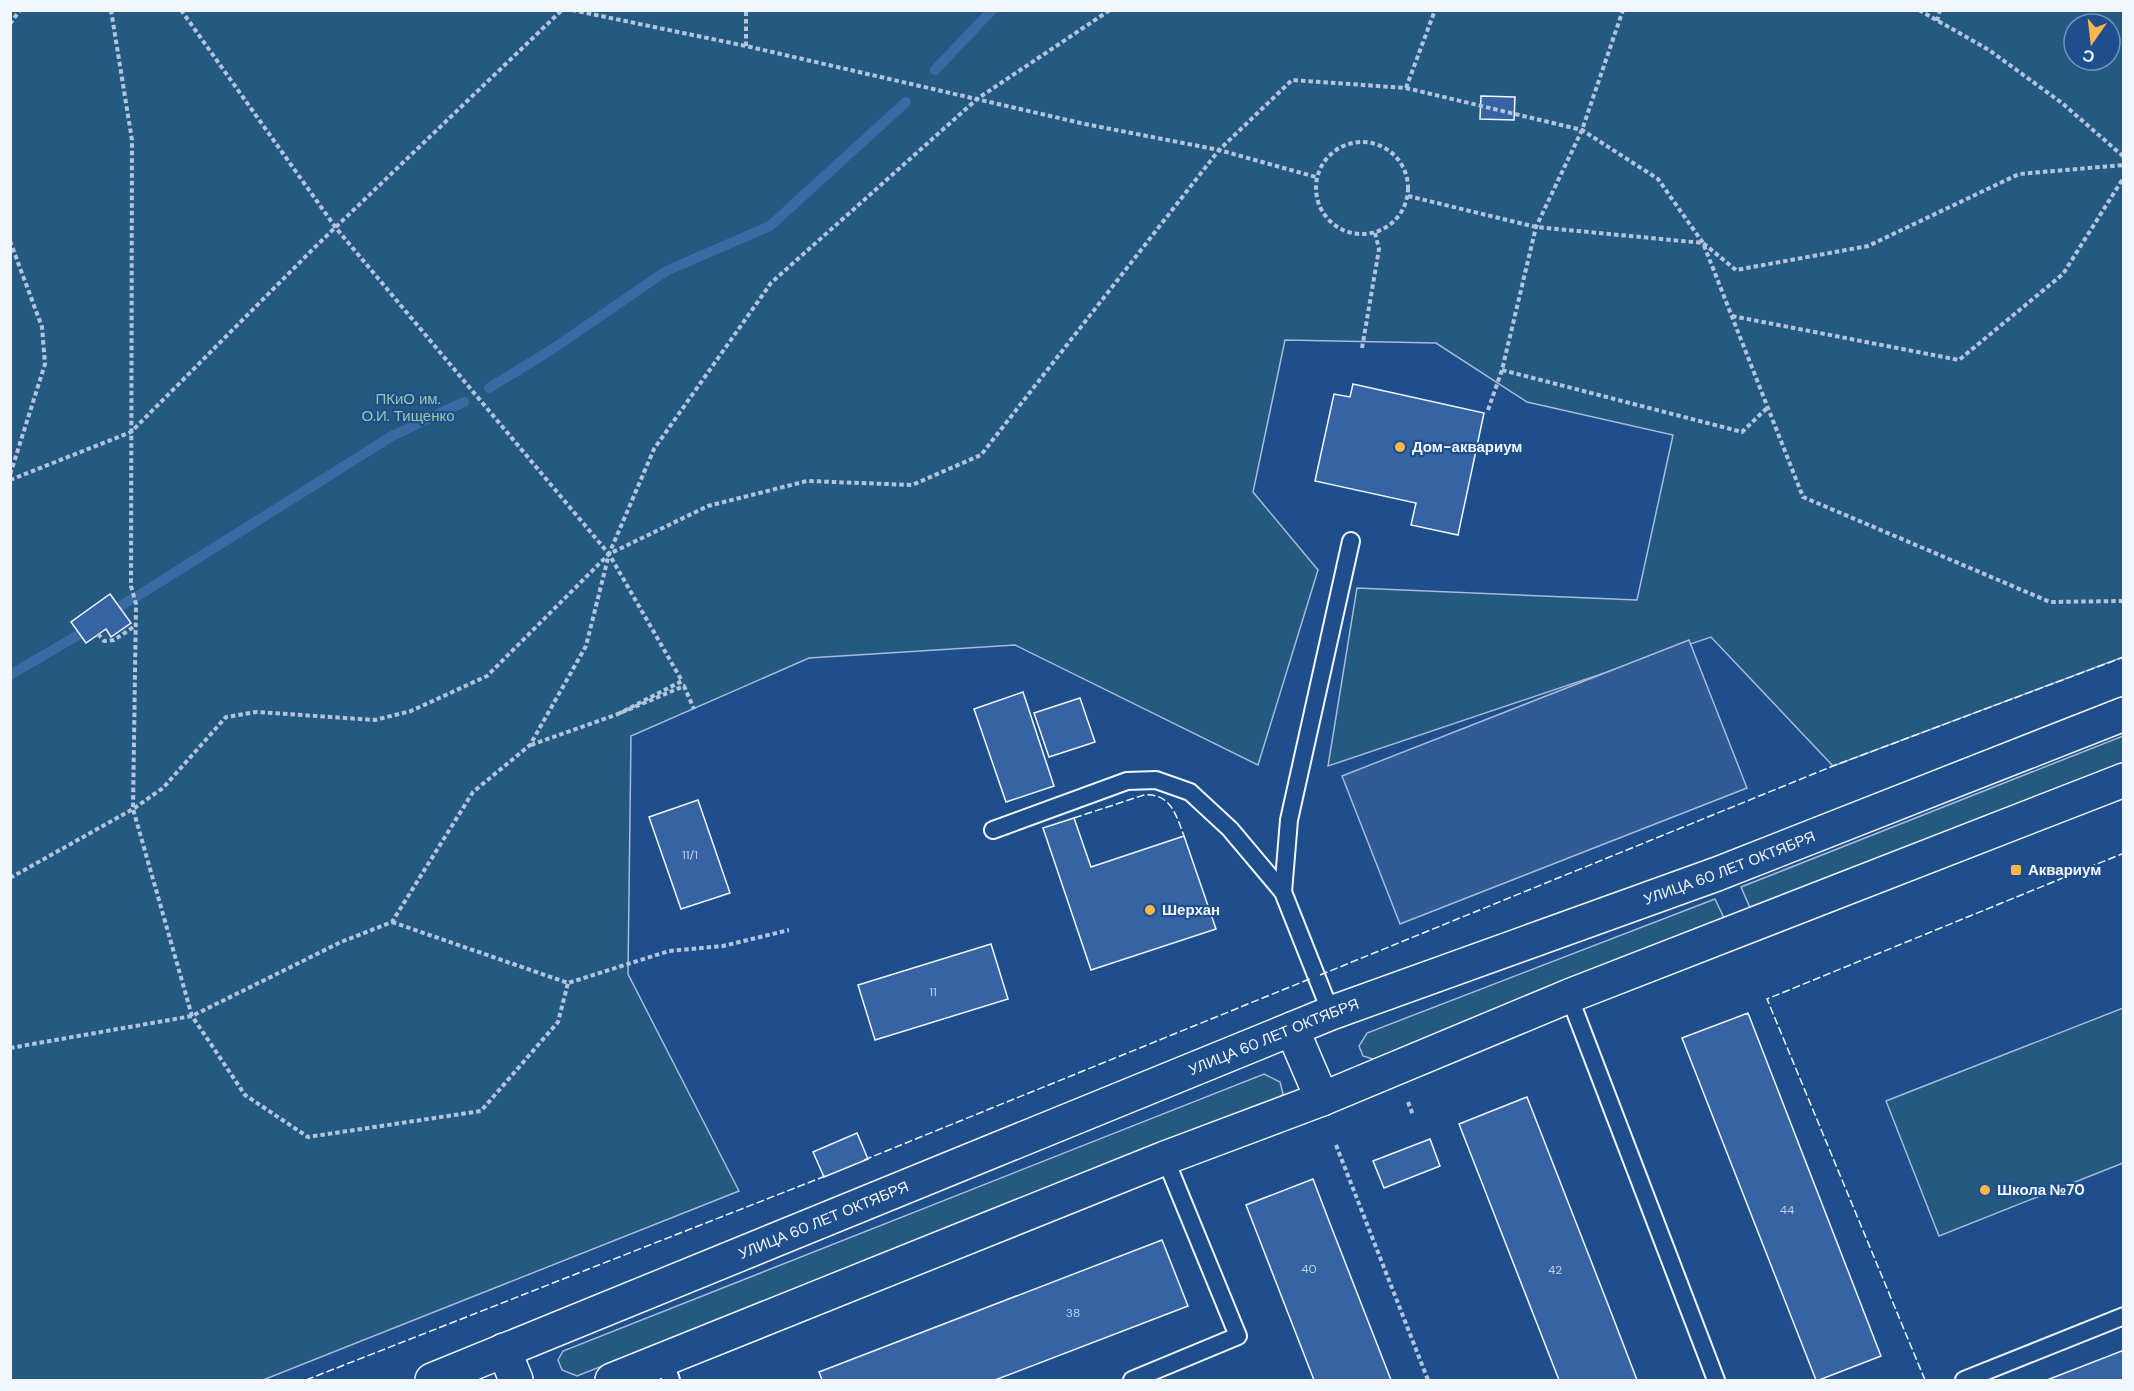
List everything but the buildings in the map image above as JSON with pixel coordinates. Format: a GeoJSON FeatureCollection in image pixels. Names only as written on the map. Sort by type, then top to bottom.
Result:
{"type":"FeatureCollection","features":[{"type":"Feature","properties":{"kind":"main road","name":"УЛИЦА 60 ЛЕТ ОКТЯБРЯ"},"geometry":{"type":"LineString","coordinates":[[432,1380],[1331,1013],[1718,874],[2124,714]]}},
{"type":"Feature","properties":{"kind":"main road"},"geometry":{"type":"LineString","coordinates":[[612,1380],[668,1370],[1165,1158],[1322,1099],[1569,996],[2124,780]]}},
{"type":"Feature","properties":{"kind":"main road"},"geometry":{"type":"LineString","coordinates":[[1292,1029],[1322,1099]]}},
{"type":"Feature","properties":{"kind":"main road"},"geometry":{"type":"LineString","coordinates":[[504,1350],[516,1380]]}},
{"type":"Feature","properties":{"kind":"lane"},"geometry":{"type":"LineString","coordinates":[[1283,892],[1289,820],[1351,541]]}},
{"type":"Feature","properties":{"kind":"lane"},"geometry":{"type":"LineString","coordinates":[[993,830],[1127,781],[1156,780],[1190,792],[1230,829],[1283,892],[1331,1013]]}},
{"type":"Feature","properties":{"kind":"lane"},"geometry":{"type":"LineString","coordinates":[[1569,996],[1716,1380]]}},
{"type":"Feature","properties":{"kind":"lane"},"geometry":{"type":"LineString","coordinates":[[1132,1380],[1238,1336],[1165,1158]]}},
{"type":"Feature","properties":{"kind":"lane"},"geometry":{"type":"LineString","coordinates":[[1964,1380],[2124,1316]]}},
{"type":"Feature","properties":{"kind":"path"},"geometry":{"type":"LineString","coordinates":[[10,24],[20,10]]}},
{"type":"Feature","properties":{"kind":"path"},"geometry":{"type":"LineString","coordinates":[[111,10],[132,140],[131,586],[136,604],[133,808],[192,1016],[245,1095],[308,1137],[481,1111],[558,1023],[568,983]]}},
{"type":"Feature","properties":{"kind":"path"},"geometry":{"type":"LineString","coordinates":[[181,10],[336,228],[609,554],[682,681],[618,714]]}},
{"type":"Feature","properties":{"kind":"path"},"geometry":{"type":"LineString","coordinates":[[10,480],[131,432],[336,228],[561,10]]}},
{"type":"Feature","properties":{"kind":"path"},"geometry":{"type":"LineString","coordinates":[[572,10],[746,46],[1085,124],[1219,150],[1316,177]]}},
{"type":"Feature","properties":{"kind":"path"},"geometry":{"type":"LineString","coordinates":[[746,10],[746,46]]}},
{"type":"Feature","properties":{"kind":"path"},"geometry":{"type":"LineString","coordinates":[[530,745],[586,646],[609,554],[654,449],[771,283],[977,99],[1110,10]]}},
{"type":"Feature","properties":{"kind":"path"},"geometry":{"type":"LineString","coordinates":[[1406,88],[1435,10]]}},
{"type":"Feature","properties":{"kind":"path"},"geometry":{"type":"LineString","coordinates":[[1488,410],[1502,370],[1536,227],[1582,130],[1623,10]]}},
{"type":"Feature","properties":{"kind":"path"},"geometry":{"type":"LineString","coordinates":[[1919,10],[1989,50],[2062,103],[2124,157]]}},
{"type":"Feature","properties":{"kind":"path"},"geometry":{"type":"LineString","coordinates":[[1937,21],[1940,10]]}},
{"type":"Feature","properties":{"kind":"path"},"geometry":{"type":"LineString","coordinates":[[10,878],[133,808],[163,788],[226,717],[256,712],[375,720],[411,711],[487,676],[609,554],[708,506],[807,481],[912,485],[981,454],[1219,150],[1292,80],[1406,88],[1582,130],[1658,179],[1703,243],[1803,497],[2050,602],[2124,601]]}},
{"type":"Feature","properties":{"kind":"path"},"geometry":{"type":"LineString","coordinates":[[1364,141],[1380,144],[1393,153],[1403,165],[1408,180],[1408,196],[1396,220],[1375,233],[1348,232],[1335,226],[1318,204],[1316,177],[1323,161],[1334,150],[1348,143],[1364,141]]}},
{"type":"Feature","properties":{"kind":"path"},"geometry":{"type":"LineString","coordinates":[[1408,196],[1536,227],[1703,243],[1736,270],[1868,246],[2019,174],[2124,165]]}},
{"type":"Feature","properties":{"kind":"path"},"geometry":{"type":"LineString","coordinates":[[1732,316],[1959,360],[2063,274],[2124,177]]}},
{"type":"Feature","properties":{"kind":"path"},"geometry":{"type":"LineString","coordinates":[[1362,348],[1379,249],[1375,233]]}},
{"type":"Feature","properties":{"kind":"path"},"geometry":{"type":"LineString","coordinates":[[10,241],[42,327],[45,364],[10,475]]}},
{"type":"Feature","properties":{"kind":"path"},"geometry":{"type":"LineString","coordinates":[[1502,370],[1742,432],[1768,407]]}},
{"type":"Feature","properties":{"kind":"path"},"geometry":{"type":"LineString","coordinates":[[98,634],[104,641],[110,641],[136,625]]}},
{"type":"Feature","properties":{"kind":"path"},"geometry":{"type":"LineString","coordinates":[[10,1048],[192,1016],[340,942],[392,922],[473,792],[530,745],[618,714],[684,686],[694,709]]}},
{"type":"Feature","properties":{"kind":"path"},"geometry":{"type":"LineString","coordinates":[[392,922],[568,983],[669,951],[723,946],[789,930]]}},
{"type":"Feature","properties":{"kind":"path"},"geometry":{"type":"LineString","coordinates":[[1336,1145],[1428,1380]]}},
{"type":"Feature","properties":{"kind":"green space","name":"ПКиО им. О.И. Тищенко"},"geometry":{"type":"Polygon","coordinates":[[[10,11],[2123,11],[2123,657],[1833,766],[1711,637],[1328,766],[1357,588],[1637,600],[1673,435],[1527,402],[1436,343],[1285,340],[1253,492],[1318,570],[1258,765],[1015,645],[809,658],[631,736],[628,974],[739,1191],[263,1380],[11,1380],[10,11]]]}},
{"type":"Feature","properties":{"kind":"green space"},"geometry":{"type":"Polygon","coordinates":[[[2123,736],[2123,764],[1751,910],[1741,887],[2123,736]]]}},
{"type":"Feature","properties":{"kind":"green space"},"geometry":{"type":"Polygon","coordinates":[[[1715,899],[1726,922],[1379,1061],[1363,1056],[1359,1046],[1367,1033],[1715,899]]]}},
{"type":"Feature","properties":{"kind":"green space"},"geometry":{"type":"Polygon","coordinates":[[[2123,1008],[2123,1163],[1939,1236],[1886,1101],[2123,1008]]]}},
{"type":"Feature","properties":{"kind":"green space"},"geometry":{"type":"Polygon","coordinates":[[[1264,1074],[1280,1082],[1283,1094],[1276,1101],[577,1376],[562,1370],[558,1360],[563,1351],[1264,1074]]]}},
{"type":"Feature","properties":{"kind":"shaded area"},"geometry":{"type":"Polygon","coordinates":[[[1689,640],[1747,788],[1400,924],[1342,776],[1689,640]]]}},
{"type":"Feature","properties":{"kind":"waterway"},"geometry":{"type":"LineString","coordinates":[[935,70],[992,10]]}},
{"type":"Feature","properties":{"kind":"waterway"},"geometry":{"type":"LineString","coordinates":[[489,388],[551,350],[666,271],[770,226],[906,102]]}},
{"type":"Feature","properties":{"kind":"waterway"},"geometry":{"type":"LineString","coordinates":[[136,597],[392,436],[464,402]]}},
{"type":"Feature","properties":{"kind":"waterway"},"geometry":{"type":"LineString","coordinates":[[119,607],[132,599]]}},
{"type":"Feature","properties":{"kind":"waterway"},"geometry":{"type":"LineString","coordinates":[[10,675],[80,634]]}},
{"type":"Feature","properties":{"kind":"fence"},"geometry":{"type":"LineString","coordinates":[[1320,975],[1833,766],[2124,657]]}},
{"type":"Feature","properties":{"kind":"fence"},"geometry":{"type":"LineString","coordinates":[[1074,818],[1144,795],[1153,795],[1161,798],[1171,807],[1184,836]]}},
{"type":"Feature","properties":{"kind":"fence"},"geometry":{"type":"LineString","coordinates":[[1925,1380],[1767,999],[2124,853]]}},
{"type":"Feature","properties":{"kind":"fence"},"geometry":{"type":"LineString","coordinates":[[864,1160],[1312,978]]}},
{"type":"Feature","properties":{"kind":"fence"},"geometry":{"type":"LineString","coordinates":[[306,1380],[828,1175]]}},
{"type":"Feature","properties":{"kind":"place","name":"Дом-аквариум"},"geometry":{"type":"Point","coordinates":[1400,447]}},
{"type":"Feature","properties":{"kind":"place","name":"Аквариум"},"geometry":{"type":"Point","coordinates":[2016,870]}},
{"type":"Feature","properties":{"kind":"place","name":"Шерхан"},"geometry":{"type":"Point","coordinates":[1150,910]}},
{"type":"Feature","properties":{"kind":"place","name":"Школа №70"},"geometry":{"type":"Point","coordinates":[1985,1190]}}]}
